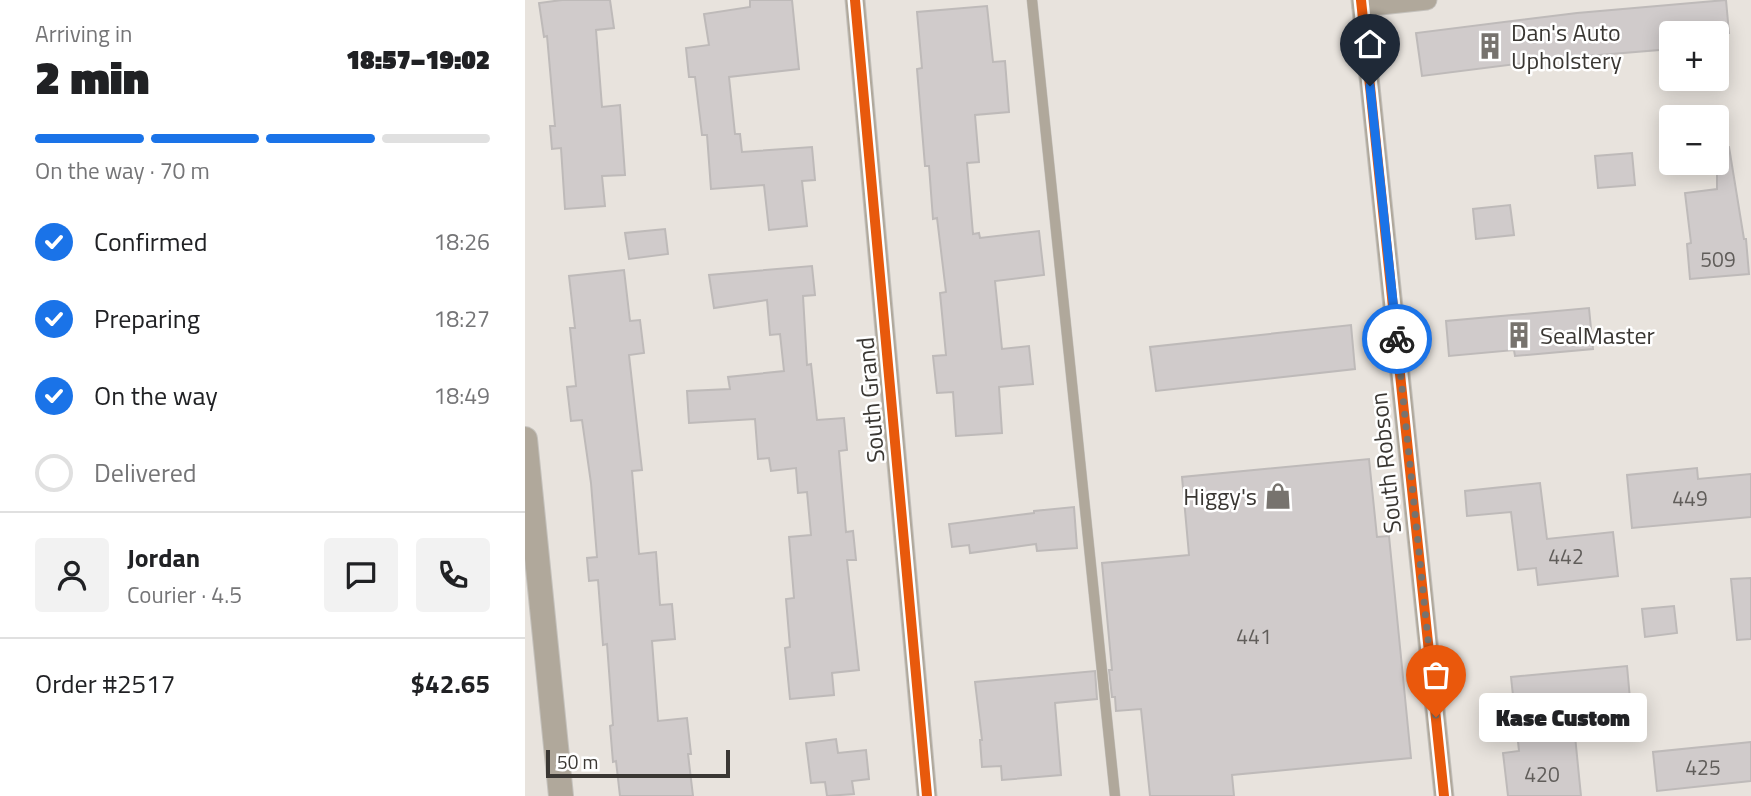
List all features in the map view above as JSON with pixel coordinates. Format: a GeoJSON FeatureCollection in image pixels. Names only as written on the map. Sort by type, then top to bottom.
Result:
{"type":"FeatureCollection","features":[{"type":"Feature","properties":{"kind":"street","name":"South Grand"},"geometry":{"type":"LineString","coordinates":[[855,0],[927,796]]}},
{"type":"Feature","properties":{"kind":"street"},"geometry":{"type":"LineString","coordinates":[[1362,4],[1427,0]]}},
{"type":"Feature","properties":{"kind":"street","name":"South Robson"},"geometry":{"type":"LineString","coordinates":[[1362,4],[1444,796]]}},
{"type":"Feature","properties":{"kind":"street"},"geometry":{"type":"LineString","coordinates":[[525,439],[561,796]]}},
{"type":"Feature","properties":{"kind":"lane"},"geometry":{"type":"LineString","coordinates":[[1033,0],[1115,796]]}},
{"type":"Feature","properties":{"kind":"building"},"geometry":{"type":"Polygon","coordinates":[[[610,0],[614,28],[596,30],[602,107],[620,105],[625,175],[602,176],[605,206],[565,209],[561,148],[552,149],[550,126],[555,126],[547,36],[544,37],[539,3],[610,0]]]}},
{"type":"Feature","properties":{"kind":"building"},"geometry":{"type":"Polygon","coordinates":[[[750,0],[792,0],[799,69],[729,77],[735,134],[740,134],[742,152],[812,147],[815,180],[802,181],[807,226],[769,230],[764,185],[711,189],[707,135],[702,135],[695,77],[689,77],[686,48],[709,45],[704,14],[750,7],[750,0]]]}},
{"type":"Feature","properties":{"kind":"building"},"geometry":{"type":"Polygon","coordinates":[[[1726,0],[1728,21],[1659,21],[1659,50],[1563,58],[1422,76],[1416,33],[1577,13],[1726,0]]]}},
{"type":"Feature","properties":{"kind":"building"},"geometry":{"type":"Polygon","coordinates":[[[987,6],[993,62],[1005,61],[1009,112],[975,115],[979,162],[967,163],[973,234],[979,233],[980,238],[1039,231],[1044,275],[995,281],[1002,349],[1029,346],[1033,384],[999,387],[1002,433],[956,436],[953,392],[937,393],[933,356],[946,355],[940,293],[946,292],[937,218],[933,219],[929,166],[925,166],[917,69],[922,68],[917,12],[987,6]]]}},
{"type":"Feature","properties":{"kind":"building"},"geometry":{"type":"Polygon","coordinates":[[[1729,147],[1746,239],[1749,274],[1690,279],[1687,244],[1691,243],[1685,193],[1717,189],[1717,175],[1729,175],[1729,147]]]}},
{"type":"Feature","properties":{"kind":"building"},"geometry":{"type":"Polygon","coordinates":[[[1632,153],[1635,185],[1598,188],[1595,156],[1632,153]]]}},
{"type":"Feature","properties":{"kind":"building"},"geometry":{"type":"Polygon","coordinates":[[[1510,205],[1514,235],[1476,239],[1473,209],[1510,205]]]}},
{"type":"Feature","properties":{"kind":"building"},"geometry":{"type":"Polygon","coordinates":[[[665,229],[668,254],[629,259],[625,233],[665,229]]]}},
{"type":"Feature","properties":{"kind":"building"},"geometry":{"type":"Polygon","coordinates":[[[812,266],[815,295],[803,296],[807,365],[811,364],[817,420],[844,418],[847,450],[839,451],[846,532],[853,531],[856,560],[847,560],[859,670],[832,673],[834,695],[790,699],[785,648],[790,647],[786,599],[794,598],[789,537],[811,535],[807,492],[798,493],[796,468],[771,471],[769,458],[758,459],[755,419],[689,423],[687,391],[730,389],[728,377],[784,371],[780,334],[770,335],[767,300],[714,308],[709,275],[812,266]]]}},
{"type":"Feature","properties":{"kind":"building"},"geometry":{"type":"Polygon","coordinates":[[[624,270],[630,321],[640,320],[644,353],[629,355],[642,470],[632,471],[639,554],[656,552],[660,605],[672,604],[675,639],[652,641],[658,721],[687,718],[693,796],[620,796],[616,761],[613,762],[607,644],[603,645],[598,580],[589,581],[587,558],[597,557],[582,420],[571,421],[567,387],[576,386],[570,328],[575,328],[569,276],[624,270]]]}},
{"type":"Feature","properties":{"kind":"building","name":"SealMaster"},"geometry":{"type":"Polygon","coordinates":[[[1589,308],[1593,349],[1515,356],[1514,350],[1449,356],[1446,321],[1589,308]]]}},
{"type":"Feature","properties":{"kind":"building"},"geometry":{"type":"Polygon","coordinates":[[[1351,325],[1355,369],[1156,391],[1150,347],[1351,325]]]}},
{"type":"Feature","properties":{"kind":"building"},"geometry":{"type":"Polygon","coordinates":[[[1369,459],[1377,537],[1389,536],[1411,758],[1232,775],[1234,796],[1150,796],[1141,709],[1116,711],[1115,697],[1112,697],[1102,563],[1189,555],[1182,477],[1369,459]]]}},
{"type":"Feature","properties":{"kind":"building"},"geometry":{"type":"Polygon","coordinates":[[[1697,468],[1698,479],[1751,474],[1751,517],[1632,528],[1627,475],[1697,468]]]}},
{"type":"Feature","properties":{"kind":"building"},"geometry":{"type":"Polygon","coordinates":[[[1540,483],[1547,539],[1613,532],[1618,576],[1538,585],[1536,568],[1518,570],[1511,512],[1467,516],[1465,491],[1540,483]]]}},
{"type":"Feature","properties":{"kind":"building"},"geometry":{"type":"Polygon","coordinates":[[[1074,507],[1077,548],[1037,551],[1036,544],[970,553],[969,545],[952,547],[949,524],[1074,507]]]}},
{"type":"Feature","properties":{"kind":"building"},"geometry":{"type":"Polygon","coordinates":[[[1751,578],[1751,639],[1737,640],[1731,579],[1751,578]]]}},
{"type":"Feature","properties":{"kind":"building"},"geometry":{"type":"Polygon","coordinates":[[[1674,606],[1677,633],[1645,637],[1642,609],[1674,606]]]}},
{"type":"Feature","properties":{"kind":"building"},"geometry":{"type":"Polygon","coordinates":[[[1627,666],[1632,721],[1574,726],[1581,796],[1508,796],[1503,753],[1519,751],[1511,677],[1627,666]]]}},
{"type":"Feature","properties":{"kind":"building"},"geometry":{"type":"Polygon","coordinates":[[[1095,671],[1097,699],[1055,703],[1061,775],[1002,780],[1001,766],[982,767],[982,740],[975,682],[1095,671]]]}},
{"type":"Feature","properties":{"kind":"building"},"geometry":{"type":"Polygon","coordinates":[[[836,739],[838,753],[866,750],[869,779],[852,781],[854,794],[827,796],[825,782],[811,783],[806,743],[836,739]]]}},
{"type":"Feature","properties":{"kind":"building"},"geometry":{"type":"Polygon","coordinates":[[[1751,742],[1751,781],[1657,791],[1653,752],[1751,742]]]}},
{"type":"Feature","properties":{"kind":"cycle path"},"geometry":{"type":"LineString","coordinates":[[855,0],[927,796]]}},
{"type":"Feature","properties":{"kind":"cycle path"},"geometry":{"type":"LineString","coordinates":[[1361,0],[1444,796]]}},
{"type":"Feature","properties":{"kind":"way so far"},"geometry":{"type":"LineString","coordinates":[[1397,339],[1436,717]]}},
{"type":"Feature","properties":{"kind":"place","name":"Dan's Auto Upholstery"},"geometry":{"type":"Point","coordinates":[1490,46]}},
{"type":"Feature","properties":{"kind":"place","name":"SealMaster"},"geometry":{"type":"Point","coordinates":[1519,335]}},
{"type":"Feature","properties":{"kind":"place","name":"Higgy's"},"geometry":{"type":"Point","coordinates":[1278,496]}},
{"type":"Feature","properties":{"kind":"place","name":"Kase Custom"},"geometry":{"type":"Point","coordinates":[1436,717]}},
{"type":"Feature","properties":{"kind":"route"},"geometry":{"type":"LineString","coordinates":[[1370,86],[1397,339]]}}]}
